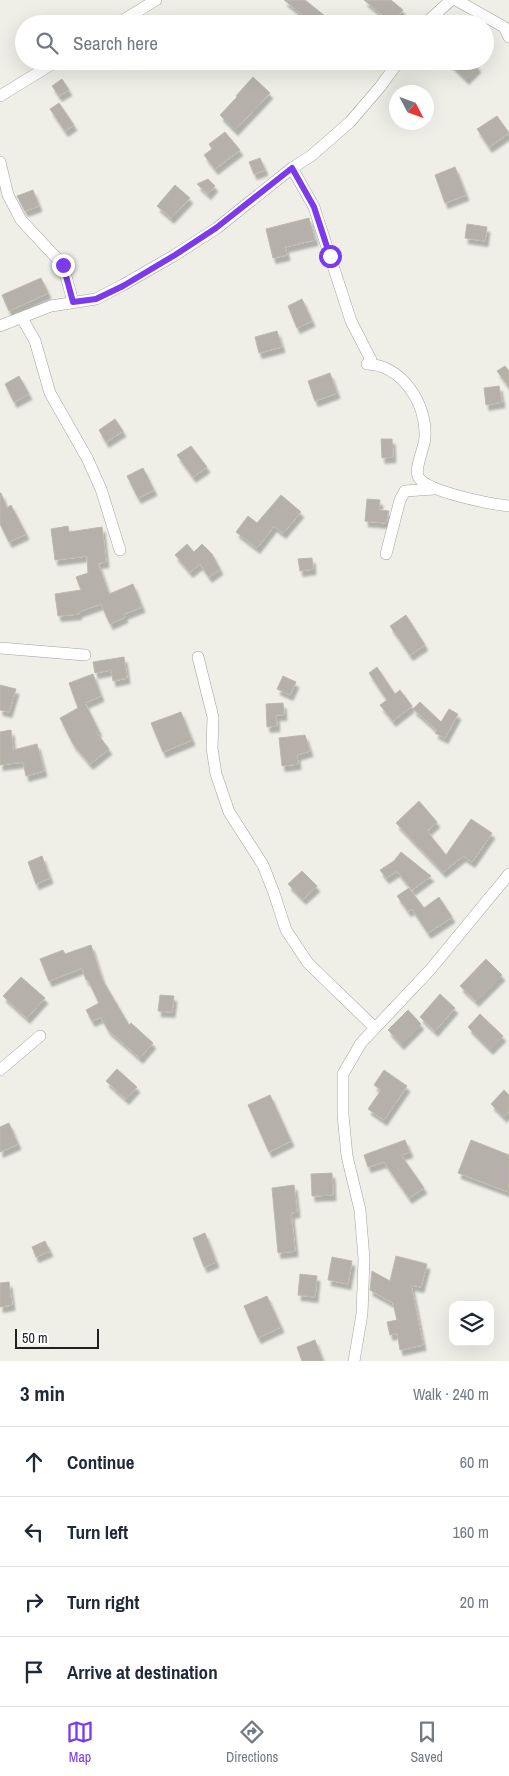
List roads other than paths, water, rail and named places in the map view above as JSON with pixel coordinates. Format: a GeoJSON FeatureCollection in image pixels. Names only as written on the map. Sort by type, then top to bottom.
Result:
{"type":"FeatureCollection","features":[{"type":"Feature","properties":{"kind":"street"},"geometry":{"type":"LineString","coordinates":[[132,15],[156,0]]}},
{"type":"Feature","properties":{"kind":"street"},"geometry":{"type":"LineString","coordinates":[[435,15],[451,0]]}},
{"type":"Feature","properties":{"kind":"street"},"geometry":{"type":"LineString","coordinates":[[456,0],[482,15]]}},
{"type":"Feature","properties":{"kind":"street"},"geometry":{"type":"LineString","coordinates":[[494,22],[504,28],[509,37]]}},
{"type":"Feature","properties":{"kind":"street"},"geometry":{"type":"LineString","coordinates":[[0,96],[42,70]]}},
{"type":"Feature","properties":{"kind":"street"},"geometry":{"type":"LineString","coordinates":[[0,326],[51,306],[96,299],[123,286],[175,255],[223,223],[292,168],[311,156],[350,122],[380,88],[392,70]]}},
{"type":"Feature","properties":{"kind":"street"},"geometry":{"type":"LineString","coordinates":[[0,162],[8,195],[21,220],[63,265],[73,302]]}},
{"type":"Feature","properties":{"kind":"street"},"geometry":{"type":"LineString","coordinates":[[292,168],[314,207],[351,322],[371,360],[367,364],[378,364],[390,370],[402,380],[420,405],[425,436],[422,455],[416,470],[419,478],[434,489]]}},
{"type":"Feature","properties":{"kind":"street"},"geometry":{"type":"LineString","coordinates":[[22,318],[35,341],[50,393],[87,458],[101,489],[120,550]]}},
{"type":"Feature","properties":{"kind":"street"},"geometry":{"type":"LineString","coordinates":[[386,554],[400,500],[406,491],[434,489],[509,506]]}},
{"type":"Feature","properties":{"kind":"street"},"geometry":{"type":"LineString","coordinates":[[0,648],[86,654]]}},
{"type":"Feature","properties":{"kind":"street"},"geometry":{"type":"LineString","coordinates":[[198,657],[213,717],[212,748],[216,774],[229,812],[263,865],[286,930],[308,963],[375,1028]]}},
{"type":"Feature","properties":{"kind":"street"},"geometry":{"type":"LineString","coordinates":[[354,1361],[362,1314],[364,1260],[360,1210],[347,1156],[343,1116],[343,1074],[361,1043],[430,970],[509,874]]}},
{"type":"Feature","properties":{"kind":"street"},"geometry":{"type":"LineString","coordinates":[[0,1070],[40,1036]]}}]}
